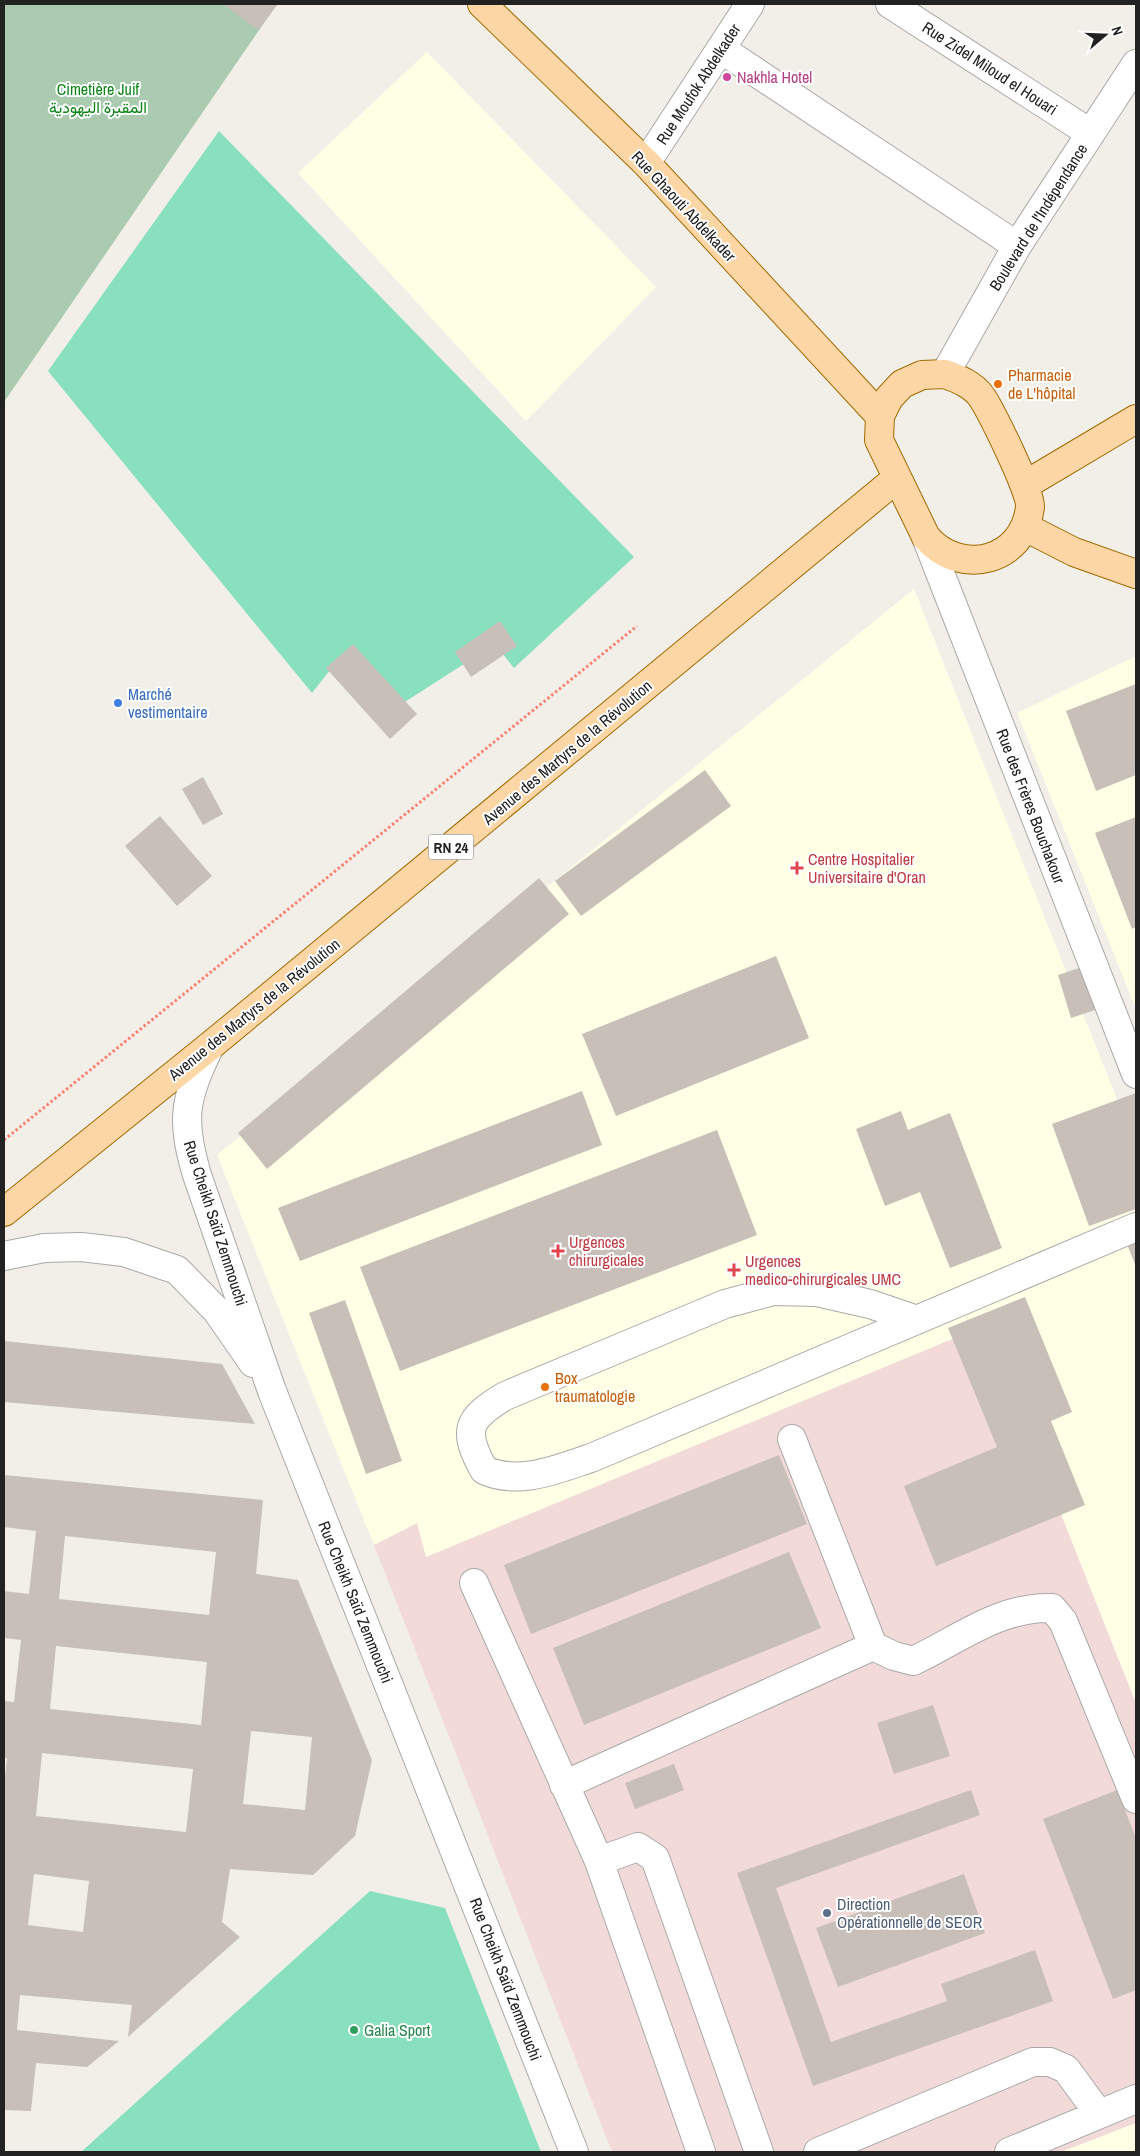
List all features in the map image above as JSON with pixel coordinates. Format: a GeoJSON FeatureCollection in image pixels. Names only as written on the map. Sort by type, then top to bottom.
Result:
{"type":"FeatureCollection","features":[{"type":"Feature","properties":{"kind":"main road","name":"Rue Ghaouti Abdelkader"},"geometry":{"type":"LineString","coordinates":[[482,4],[646,164],[880,416]]}},
{"type":"Feature","properties":{"kind":"main road"},"geometry":{"type":"LineString","coordinates":[[945,374],[963,381],[980,395],[1025,485],[1031,505],[1025,527],[1013,544],[995,556],[974,561],[957,559],[936,549],[926,537],[896,479],[879,440],[880,416],[889,398],[902,384],[922,375],[945,374]]}},
{"type":"Feature","properties":{"kind":"main road"},"geometry":{"type":"LineString","coordinates":[[1025,485],[1136,419]]}},
{"type":"Feature","properties":{"kind":"main road","name":"Avenue des Martyrs de la Révolution"},"geometry":{"type":"LineString","coordinates":[[4,1212],[210,1046],[896,479]]}},
{"type":"Feature","properties":{"kind":"main road"},"geometry":{"type":"LineString","coordinates":[[1025,527],[1074,552],[1136,574]]}},
{"type":"Feature","properties":{"kind":"street","name":"Rue Moufok Abdelkader"},"geometry":{"type":"LineString","coordinates":[[646,164],[750,4]]}},
{"type":"Feature","properties":{"kind":"street","name":"Rue Zidel Miloud el Houari"},"geometry":{"type":"LineString","coordinates":[[890,4],[1090,133]]}},
{"type":"Feature","properties":{"kind":"street"},"geometry":{"type":"LineString","coordinates":[[721,48],[1017,246]]}},
{"type":"Feature","properties":{"kind":"street","name":"Boulevard de l'Indépendance"},"geometry":{"type":"LineString","coordinates":[[945,374],[1017,246],[1136,64]]}},
{"type":"Feature","properties":{"kind":"street","name":"Rue des Frères Bouchakour"},"geometry":{"type":"LineString","coordinates":[[926,537],[1136,1074]]}},
{"type":"Feature","properties":{"kind":"street","name":"Rue Cheikh Saïd Zemmouchi"},"geometry":{"type":"LineString","coordinates":[[210,1046],[192,1084],[185,1112],[188,1145],[272,1391],[574,2152]]}},
{"type":"Feature","properties":{"kind":"street"},"geometry":{"type":"LineString","coordinates":[[917,1320],[870,1304],[817,1292],[773,1291],[726,1304],[505,1396],[484,1409],[472,1424],[470,1437],[484,1470],[498,1476],[539,1474],[591,1458],[917,1320],[1136,1227]]}},
{"type":"Feature","properties":{"kind":"street"},"geometry":{"type":"LineString","coordinates":[[4,1256],[44,1248],[81,1247],[124,1252],[177,1270],[217,1311],[272,1391]]}},
{"type":"Feature","properties":{"kind":"street"},"geometry":{"type":"LineString","coordinates":[[792,1439],[873,1646],[894,1656],[913,1661],[1000,1616],[1038,1608],[1052,1608],[1063,1621],[1136,1799]]}},
{"type":"Feature","properties":{"kind":"street"},"geometry":{"type":"LineString","coordinates":[[474,1583],[599,1861],[701,2152]]}},
{"type":"Feature","properties":{"kind":"street"},"geometry":{"type":"LineString","coordinates":[[564,1786],[873,1646]]}},
{"type":"Feature","properties":{"kind":"street"},"geometry":{"type":"LineString","coordinates":[[599,1861],[638,1847],[655,1858],[758,2152]]}},
{"type":"Feature","properties":{"kind":"street"},"geometry":{"type":"LineString","coordinates":[[818,2152],[1033,2062],[1050,2062],[1066,2069],[1100,2114]]}},
{"type":"Feature","properties":{"kind":"street"},"geometry":{"type":"LineString","coordinates":[[1009,2152],[1136,2099]]}},
{"type":"Feature","properties":{"kind":"path"},"geometry":{"type":"LineString","coordinates":[[4,1140],[637,626]]}},
{"type":"Feature","properties":{"kind":"shaded area"},"geometry":{"type":"Polygon","coordinates":[[[427,52],[656,287],[526,421],[298,173],[427,52]]]}},
{"type":"Feature","properties":{"kind":"shaded area","name":"Centre Hospitalier Universitaire d'Oran"},"geometry":{"type":"Polygon","coordinates":[[[914,589],[1136,1147],[1136,1703],[986,1325],[426,1557],[417,1523],[374,1545],[217,1155],[914,589]]]}},
{"type":"Feature","properties":{"kind":"shaded area"},"geometry":{"type":"Polygon","coordinates":[[[1136,656],[1136,1009],[1017,713],[1136,656]]]}},
{"type":"Feature","properties":{"kind":"shaded area","name":"Direction Opérationnelle de SEOR"},"geometry":{"type":"Polygon","coordinates":[[[986,1325],[1136,1703],[1136,2123],[1061,2152],[612,2152],[374,1545],[417,1523],[426,1556],[986,1325]]]}},
{"type":"Feature","properties":{"kind":"shaded area"},"geometry":{"type":"Polygon","coordinates":[[[1136,2123],[1136,2152],[1061,2152],[1136,2123]]]}},
{"type":"Feature","properties":{"kind":"green space","name":"Cimetière Juif المقبرة اليهودية"},"geometry":{"type":"Polygon","coordinates":[[[4,4],[277,4],[4,402],[4,4]]]}},
{"type":"Feature","properties":{"kind":"green space"},"geometry":{"type":"Polygon","coordinates":[[[219,131],[634,557],[514,668],[495,644],[383,716],[337,661],[312,693],[48,371],[219,131]]]}},
{"type":"Feature","properties":{"kind":"green space","name":"Galia Sport"},"geometry":{"type":"Polygon","coordinates":[[[370,1891],[445,1908],[541,2152],[81,2152],[370,1891]]]}},
{"type":"Feature","properties":{"kind":"building"},"geometry":{"type":"Polygon","coordinates":[[[223,4],[278,4],[258,30],[223,4]]]}},
{"type":"Feature","properties":{"kind":"building"},"geometry":{"type":"Polygon","coordinates":[[[500,621],[517,646],[471,677],[455,652],[500,621]]]}},
{"type":"Feature","properties":{"kind":"building"},"geometry":{"type":"Polygon","coordinates":[[[353,644],[417,714],[390,739],[326,668],[353,644]]]}},
{"type":"Feature","properties":{"kind":"building"},"geometry":{"type":"Polygon","coordinates":[[[1136,684],[1136,775],[1096,791],[1066,711],[1136,684]]]}},
{"type":"Feature","properties":{"kind":"building"},"geometry":{"type":"Polygon","coordinates":[[[705,770],[731,806],[581,916],[555,881],[705,770]]]}},
{"type":"Feature","properties":{"kind":"building"},"geometry":{"type":"Polygon","coordinates":[[[203,777],[223,814],[203,825],[182,789],[203,777]]]}},
{"type":"Feature","properties":{"kind":"building"},"geometry":{"type":"Polygon","coordinates":[[[160,816],[212,876],[177,906],[125,846],[160,816]]]}},
{"type":"Feature","properties":{"kind":"building"},"geometry":{"type":"Polygon","coordinates":[[[1136,817],[1136,927],[1132,929],[1095,833],[1136,817]]]}},
{"type":"Feature","properties":{"kind":"building"},"geometry":{"type":"Polygon","coordinates":[[[539,878],[569,914],[267,1169],[238,1133],[539,878]]]}},
{"type":"Feature","properties":{"kind":"building"},"geometry":{"type":"Polygon","coordinates":[[[776,956],[809,1038],[616,1116],[582,1034],[776,956]]]}},
{"type":"Feature","properties":{"kind":"building"},"geometry":{"type":"Polygon","coordinates":[[[1085,966],[1098,1009],[1071,1018],[1058,975],[1085,966]]]}},
{"type":"Feature","properties":{"kind":"building"},"geometry":{"type":"Polygon","coordinates":[[[582,1091],[602,1145],[300,1261],[278,1208],[582,1091]]]}},
{"type":"Feature","properties":{"kind":"building"},"geometry":{"type":"Polygon","coordinates":[[[1136,1093],[1136,1209],[1089,1226],[1052,1124],[1136,1093]]]}},
{"type":"Feature","properties":{"kind":"building"},"geometry":{"type":"Polygon","coordinates":[[[901,1111],[908,1130],[950,1113],[1002,1248],[950,1268],[920,1192],[885,1206],[856,1129],[901,1111]]]}},
{"type":"Feature","properties":{"kind":"building","name":"Urgences chirurgicales"},"geometry":{"type":"Polygon","coordinates":[[[717,1130],[757,1235],[400,1371],[360,1267],[717,1130]]]}},
{"type":"Feature","properties":{"kind":"building"},"geometry":{"type":"Polygon","coordinates":[[[1136,1229],[1136,1267],[1123,1234],[1136,1229]]]}},
{"type":"Feature","properties":{"kind":"building"},"geometry":{"type":"Polygon","coordinates":[[[1025,1297],[1072,1412],[1051,1421],[1085,1505],[936,1566],[904,1486],[997,1447],[948,1328],[1025,1297]]]}},
{"type":"Feature","properties":{"kind":"building"},"geometry":{"type":"Polygon","coordinates":[[[345,1300],[402,1461],[366,1474],[309,1313],[345,1300]]]}},
{"type":"Feature","properties":{"kind":"building"},"geometry":{"type":"Polygon","coordinates":[[[4,1341],[222,1364],[255,1424],[4,1402],[4,1341]]]}},
{"type":"Feature","properties":{"kind":"building"},"geometry":{"type":"Polygon","coordinates":[[[779,1455],[807,1524],[531,1634],[504,1565],[779,1455]]]}},
{"type":"Feature","properties":{"kind":"building"},"geometry":{"type":"Polygon","coordinates":[[[4,1475],[263,1500],[256,1574],[298,1580],[372,1760],[355,1836],[313,1875],[230,1869],[222,1922],[240,1937],[128,2037],[132,2005],[20,1995],[17,2030],[119,2041],[87,2067],[36,2063],[31,2111],[4,2110],[4,1788],[7,1758],[4,1758],[4,1701],[14,1702],[21,1640],[4,1638],[4,1591],[29,1594],[36,1531],[4,1527],[4,1475]],[[65,1536],[59,1599],[209,1615],[216,1552],[65,1536]],[[56,1646],[50,1709],[201,1725],[207,1662],[56,1646]],[[251,1731],[243,1804],[305,1810],[312,1737],[251,1731]],[[42,1753],[36,1816],[186,1832],[193,1769],[42,1753]],[[34,1874],[28,1925],[83,1932],[89,1881],[34,1874]]]}},
{"type":"Feature","properties":{"kind":"building"},"geometry":{"type":"Polygon","coordinates":[[[789,1552],[821,1628],[584,1725],[553,1648],[789,1552]]]}},
{"type":"Feature","properties":{"kind":"building"},"geometry":{"type":"Polygon","coordinates":[[[933,1705],[950,1756],[894,1774],[877,1723],[933,1705]]]}},
{"type":"Feature","properties":{"kind":"building"},"geometry":{"type":"Polygon","coordinates":[[[674,1764],[684,1790],[635,1809],[625,1783],[674,1764]]]}},
{"type":"Feature","properties":{"kind":"building"},"geometry":{"type":"Polygon","coordinates":[[[971,1790],[980,1815],[776,1888],[831,2042],[947,2001],[941,1984],[1035,1950],[1053,2001],[813,2086],[737,1873],[971,1790]]]}},
{"type":"Feature","properties":{"kind":"building"},"geometry":{"type":"Polygon","coordinates":[[[1117,1790],[1136,1838],[1136,1990],[1113,1999],[1043,1819],[1117,1790]]]}},
{"type":"Feature","properties":{"kind":"building"},"geometry":{"type":"Polygon","coordinates":[[[964,1874],[985,1933],[838,1987],[816,1928],[964,1874]]]}},
{"type":"Feature","properties":{"kind":"place","name":"Nakhla Hotel"},"geometry":{"type":"Point","coordinates":[727,77]}},
{"type":"Feature","properties":{"kind":"place","name":"Pharmacie de L'hôpital"},"geometry":{"type":"Point","coordinates":[998,384]}},
{"type":"Feature","properties":{"kind":"place","name":"Marché vestimentaire"},"geometry":{"type":"Point","coordinates":[118,703]}},
{"type":"Feature","properties":{"kind":"place","name":"Centre Hospitalier Universitaire d'Oran"},"geometry":{"type":"Point","coordinates":[797,868]}},
{"type":"Feature","properties":{"kind":"place","name":"Urgences chirurgicales"},"geometry":{"type":"Point","coordinates":[558,1251]}},
{"type":"Feature","properties":{"kind":"place","name":"Urgences medico-chirurgicales UMC"},"geometry":{"type":"Point","coordinates":[734,1270]}},
{"type":"Feature","properties":{"kind":"place","name":"Box traumatologie"},"geometry":{"type":"Point","coordinates":[545,1387]}},
{"type":"Feature","properties":{"kind":"place","name":"Direction Opérationnelle de SEOR"},"geometry":{"type":"Point","coordinates":[827,1913]}},
{"type":"Feature","properties":{"kind":"place","name":"Galia Sport"},"geometry":{"type":"Point","coordinates":[354,2030]}}]}
